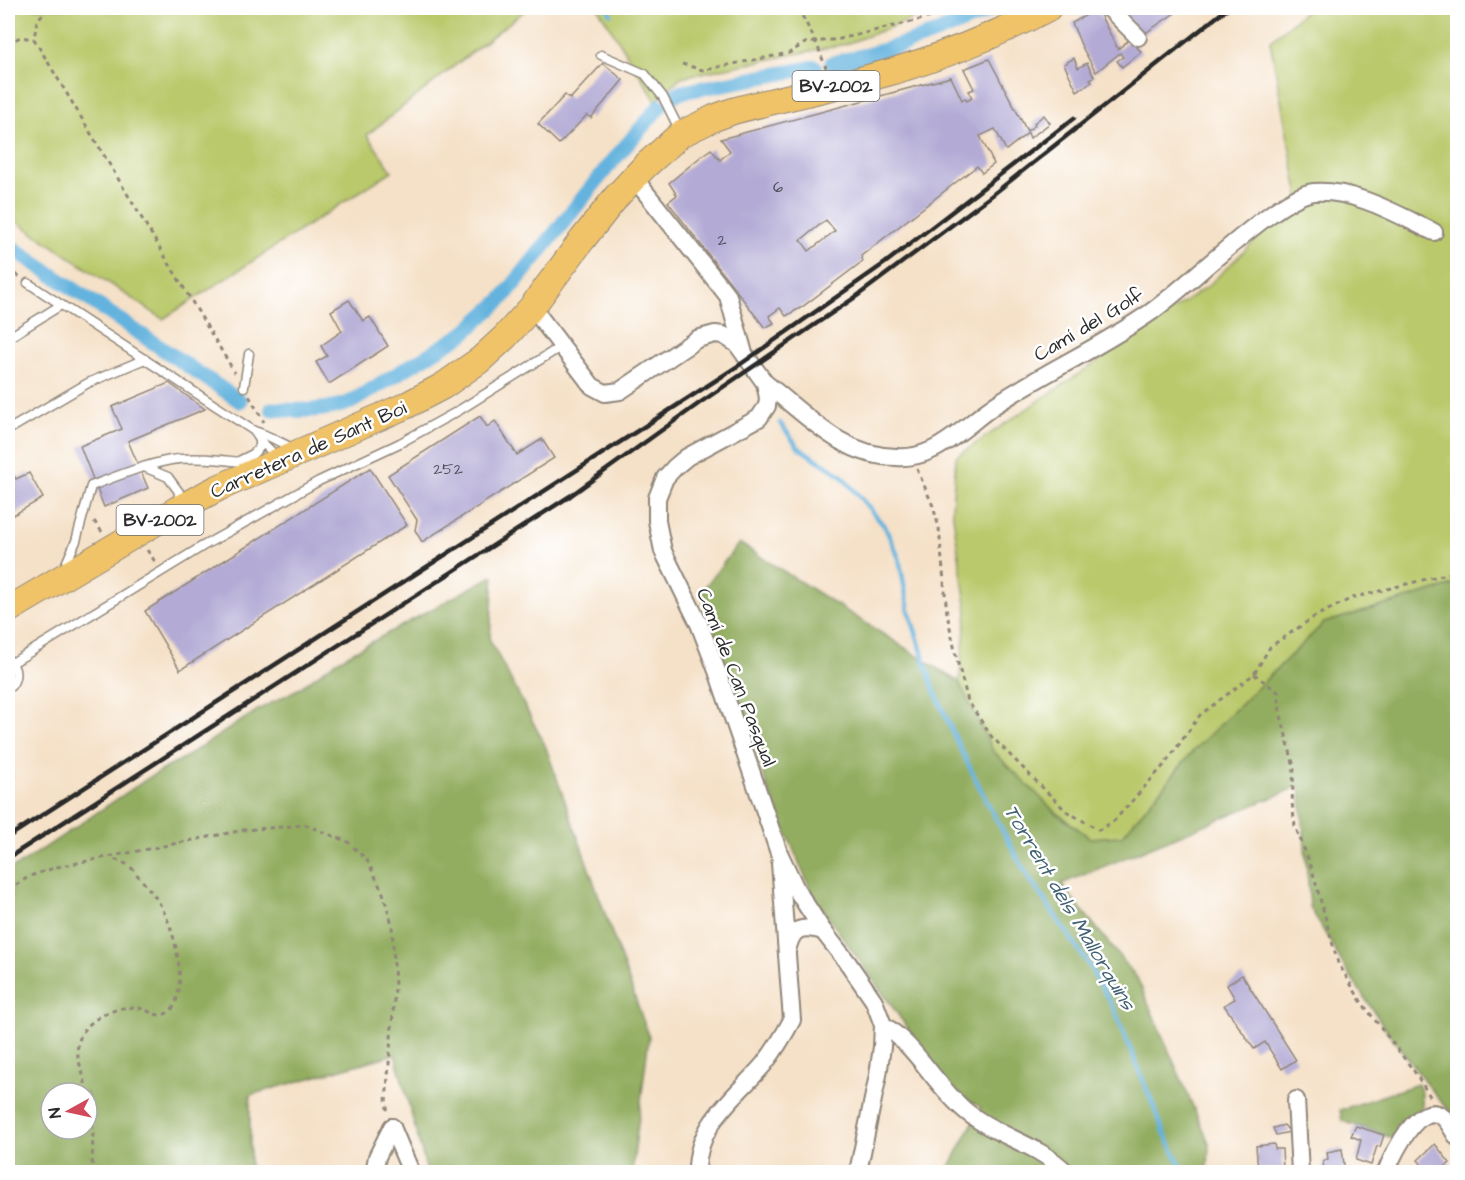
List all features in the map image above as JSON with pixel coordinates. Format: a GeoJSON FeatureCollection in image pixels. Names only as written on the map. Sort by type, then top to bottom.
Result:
{"type":"FeatureCollection","features":[{"type":"Feature","properties":{"kind":"main road","name":"BV-2002"},"geometry":{"type":"LineString","coordinates":[[532,307],[582,240],[634,177],[681,134],[733,111],[892,71],[941,56],[1048,8]]}},
{"type":"Feature","properties":{"kind":"main road","name":"Carretera de Sant Boi"},"geometry":{"type":"LineString","coordinates":[[10,605],[57,581],[178,509],[280,453],[382,416],[443,386],[486,355],[532,307]]}},
{"type":"Feature","properties":{"kind":"street"},"geometry":{"type":"LineString","coordinates":[[1109,8],[1138,38]]}},
{"type":"Feature","properties":{"kind":"street"},"geometry":{"type":"LineString","coordinates":[[634,177],[728,296],[743,351]]}},
{"type":"Feature","properties":{"kind":"street","name":"Camí del Golf"},"geometry":{"type":"LineString","coordinates":[[765,383],[824,432],[849,446],[881,456],[913,456],[943,445],[995,405],[1150,313],[1240,238],[1301,195],[1313,192],[1343,195],[1391,212],[1434,232]]}},
{"type":"Feature","properties":{"kind":"street"},"geometry":{"type":"LineString","coordinates":[[532,307],[592,386],[605,393],[620,391],[706,335],[723,335],[730,338],[743,351],[765,383]]}},
{"type":"Feature","properties":{"kind":"street","name":"Camí de Can Pasqual"},"geometry":{"type":"LineString","coordinates":[[765,383],[768,398],[765,412],[752,422],[699,450],[675,467],[665,478],[659,491],[656,513],[660,544],[699,624],[779,853]]}},
{"type":"Feature","properties":{"kind":"street"},"geometry":{"type":"LineString","coordinates":[[779,853],[796,889],[823,931],[874,1001],[883,1025],[878,1075],[858,1173]]}},
{"type":"Feature","properties":{"kind":"street"},"geometry":{"type":"LineString","coordinates":[[697,1173],[697,1158],[705,1133],[718,1112],[765,1063],[792,1020],[779,853]]}},
{"type":"Feature","properties":{"kind":"street"},"geometry":{"type":"LineString","coordinates":[[786,958],[790,938],[795,932],[804,928],[823,931]]}},
{"type":"Feature","properties":{"kind":"street"},"geometry":{"type":"LineString","coordinates":[[883,1025],[898,1034],[938,1084],[970,1114],[1002,1134],[1037,1150],[1066,1173]]}},
{"type":"Feature","properties":{"kind":"street"},"geometry":{"type":"LineString","coordinates":[[1296,1100],[1300,1173]]}},
{"type":"Feature","properties":{"kind":"street"},"geometry":{"type":"LineString","coordinates":[[1386,1173],[1403,1138],[1418,1120],[1432,1114],[1440,1115],[1458,1138]]}},
{"type":"Feature","properties":{"kind":"street"},"geometry":{"type":"LineString","coordinates":[[374,1173],[377,1157],[392,1126]]}},
{"type":"Feature","properties":{"kind":"street"},"geometry":{"type":"LineString","coordinates":[[392,1126],[411,1173]]}},
{"type":"Feature","properties":{"kind":"lane"},"geometry":{"type":"LineString","coordinates":[[601,55],[645,74],[663,97],[681,134]]}},
{"type":"Feature","properties":{"kind":"lane"},"geometry":{"type":"LineString","coordinates":[[28,283],[254,430],[280,453]]}},
{"type":"Feature","properties":{"kind":"lane"},"geometry":{"type":"LineString","coordinates":[[8,338],[61,305]]}},
{"type":"Feature","properties":{"kind":"lane"},"geometry":{"type":"LineString","coordinates":[[8,689],[16,674],[10,661],[203,546],[319,481],[400,443],[458,411],[562,346]]}},
{"type":"Feature","properties":{"kind":"lane"},"geometry":{"type":"LineString","coordinates":[[244,387],[249,354]]}},
{"type":"Feature","properties":{"kind":"lane"},"geometry":{"type":"LineString","coordinates":[[8,430],[88,383],[145,359]]}},
{"type":"Feature","properties":{"kind":"lane"},"geometry":{"type":"LineString","coordinates":[[254,430],[260,440],[280,453]]}},
{"type":"Feature","properties":{"kind":"lane"},"geometry":{"type":"LineString","coordinates":[[239,461],[253,454],[260,447],[260,440]]}},
{"type":"Feature","properties":{"kind":"lane"},"geometry":{"type":"LineString","coordinates":[[57,581],[76,541],[91,486],[144,467],[173,460],[239,461],[280,453]]}},
{"type":"Feature","properties":{"kind":"lane"},"geometry":{"type":"LineString","coordinates":[[144,467],[168,477],[179,492],[178,509]]}},
{"type":"Feature","properties":{"kind":"path"},"geometry":{"type":"LineString","coordinates":[[49,8],[37,20],[34,39],[244,387],[280,453]]}},
{"type":"Feature","properties":{"kind":"path"},"geometry":{"type":"LineString","coordinates":[[798,8],[816,42],[833,86]]}},
{"type":"Feature","properties":{"kind":"path"},"geometry":{"type":"LineString","coordinates":[[682,64],[703,70],[789,53],[805,44],[840,39],[944,14],[959,8]]}},
{"type":"Feature","properties":{"kind":"path"},"geometry":{"type":"LineString","coordinates":[[8,44],[20,37],[34,39]]}},
{"type":"Feature","properties":{"kind":"path"},"geometry":{"type":"LineString","coordinates":[[913,456],[933,506],[939,528],[946,614],[969,701],[991,736],[1066,811],[1099,830],[1114,821],[1165,764],[1200,715],[1254,674],[1270,647],[1314,617],[1352,598],[1458,571]]}},
{"type":"Feature","properties":{"kind":"path"},"geometry":{"type":"LineString","coordinates":[[140,554],[148,549],[162,572]]}},
{"type":"Feature","properties":{"kind":"path"},"geometry":{"type":"LineString","coordinates":[[1254,674],[1278,692],[1280,712],[1294,767],[1292,803],[1295,825],[1311,866],[1338,963],[1362,1003],[1414,1071],[1440,1115]]}},
{"type":"Feature","properties":{"kind":"path"},"geometry":{"type":"LineString","coordinates":[[8,890],[30,876],[57,867],[244,830],[306,825],[348,842],[367,860],[383,893],[392,924],[395,987],[386,1102],[392,1126]]}},
{"type":"Feature","properties":{"kind":"path"},"geometry":{"type":"LineString","coordinates":[[86,1081],[77,1051],[78,1041],[88,1025],[104,1015],[130,1007],[162,1015],[173,1008],[179,987],[175,944],[156,897],[129,865],[109,858]]}},
{"type":"Feature","properties":{"kind":"path"},"geometry":{"type":"LineString","coordinates":[[92,1173],[93,1141]]}},
{"type":"Feature","properties":{"kind":"green space"},"geometry":{"type":"Polygon","coordinates":[[[8,8],[528,8],[367,135],[392,171],[163,319],[8,216],[8,8]]]}},
{"type":"Feature","properties":{"kind":"green space"},"geometry":{"type":"Polygon","coordinates":[[[598,8],[942,8],[846,44],[681,77],[656,101],[598,8]]]}},
{"type":"Feature","properties":{"kind":"green space"},"geometry":{"type":"Polygon","coordinates":[[[1309,8],[1457,8],[1457,584],[1324,623],[1194,750],[1122,836],[1090,838],[1049,806],[993,751],[959,682],[967,612],[952,509],[956,457],[1208,286],[1299,198],[1270,41],[1309,8]]]}},
{"type":"Feature","properties":{"kind":"green space"},"geometry":{"type":"Polygon","coordinates":[[[739,543],[959,682],[993,751],[1057,814],[1090,838],[1122,836],[1194,750],[1324,623],[1457,584],[1457,1119],[1436,1096],[1389,1034],[1348,973],[1310,907],[1300,786],[1061,884],[1137,978],[1209,1143],[1208,1172],[947,1172],[981,1107],[954,1093],[813,896],[768,789],[701,592],[739,543]]]}},
{"type":"Feature","properties":{"kind":"green space"},"geometry":{"type":"Polygon","coordinates":[[[494,575],[490,640],[545,745],[649,1037],[632,1172],[427,1172],[395,1054],[250,1095],[250,1172],[8,1172],[8,870],[22,863],[150,777],[258,710],[298,689],[337,661],[494,575]]]}},
{"type":"Feature","properties":{"kind":"green space"},"geometry":{"type":"Polygon","coordinates":[[[1418,1084],[1422,1094],[1422,1108],[1406,1118],[1393,1138],[1342,1121],[1340,1110],[1418,1084]]]}},
{"type":"Feature","properties":{"kind":"building"},"geometry":{"type":"Polygon","coordinates":[[[1121,8],[1182,8],[1141,36],[1121,8]]]}},
{"type":"Feature","properties":{"kind":"building"},"geometry":{"type":"Polygon","coordinates":[[[1097,9],[1118,49],[1130,39],[1141,52],[1122,67],[1117,61],[1123,57],[1120,53],[1096,72],[1082,47],[1072,23],[1097,9]]]}},
{"type":"Feature","properties":{"kind":"building"},"geometry":{"type":"Polygon","coordinates":[[[1074,58],[1078,68],[1087,63],[1094,77],[1090,79],[1092,82],[1077,91],[1064,64],[1074,58]]]}},
{"type":"Feature","properties":{"kind":"building"},"geometry":{"type":"Polygon","coordinates":[[[989,59],[1027,131],[1044,115],[1050,123],[1030,138],[1028,133],[1006,150],[995,129],[980,136],[994,164],[982,173],[977,166],[861,256],[863,261],[802,307],[786,316],[780,308],[769,316],[774,323],[765,328],[668,202],[677,195],[669,183],[711,149],[720,160],[730,151],[721,139],[951,77],[962,100],[965,98],[967,101],[972,98],[969,91],[974,89],[964,69],[989,59]],[[826,220],[801,240],[809,251],[835,231],[826,220]]]}},
{"type":"Feature","properties":{"kind":"building"},"geometry":{"type":"Polygon","coordinates":[[[603,63],[623,80],[591,118],[587,115],[559,144],[538,124],[565,95],[570,99],[603,63]]]}},
{"type":"Feature","properties":{"kind":"building"},"geometry":{"type":"Polygon","coordinates":[[[349,300],[363,321],[370,317],[388,346],[329,384],[316,362],[327,356],[321,346],[342,331],[331,311],[349,300]]]}},
{"type":"Feature","properties":{"kind":"building"},"geometry":{"type":"Polygon","coordinates":[[[169,383],[205,409],[128,441],[148,488],[104,507],[80,446],[122,429],[112,407],[169,383]]]}},
{"type":"Feature","properties":{"kind":"building"},"geometry":{"type":"Polygon","coordinates":[[[480,416],[487,427],[495,421],[517,455],[542,439],[554,458],[422,542],[415,530],[417,520],[388,475],[480,416]]]}},
{"type":"Feature","properties":{"kind":"building"},"geometry":{"type":"Polygon","coordinates":[[[370,468],[407,525],[180,670],[145,611],[370,468]]]}},
{"type":"Feature","properties":{"kind":"building"},"geometry":{"type":"Polygon","coordinates":[[[29,473],[43,498],[8,518],[8,477],[13,474],[16,479],[29,473]]]}},
{"type":"Feature","properties":{"kind":"building"},"geometry":{"type":"Polygon","coordinates":[[[1242,975],[1296,1060],[1282,1069],[1265,1042],[1254,1049],[1224,1005],[1235,999],[1227,985],[1242,975]]]}},
{"type":"Feature","properties":{"kind":"building"},"geometry":{"type":"Polygon","coordinates":[[[1284,1125],[1290,1132],[1276,1135],[1273,1128],[1284,1125]]]}},
{"type":"Feature","properties":{"kind":"building"},"geometry":{"type":"Polygon","coordinates":[[[1356,1126],[1384,1135],[1380,1147],[1377,1146],[1371,1165],[1356,1160],[1361,1140],[1351,1136],[1356,1126]]]}},
{"type":"Feature","properties":{"kind":"building"},"geometry":{"type":"Polygon","coordinates":[[[1274,1144],[1275,1149],[1282,1149],[1283,1169],[1258,1170],[1256,1146],[1274,1144]]]}},
{"type":"Feature","properties":{"kind":"building"},"geometry":{"type":"Polygon","coordinates":[[[1435,1144],[1450,1163],[1438,1172],[1428,1172],[1418,1160],[1435,1144]]]}},
{"type":"Feature","properties":{"kind":"building"},"geometry":{"type":"Polygon","coordinates":[[[1342,1149],[1345,1172],[1324,1172],[1323,1161],[1328,1159],[1327,1152],[1342,1149]]]}},
{"type":"Feature","properties":{"kind":"waterway","name":"Torrent dels Mallorquins"},"geometry":{"type":"LineString","coordinates":[[607,8],[611,14]]}},
{"type":"Feature","properties":{"kind":"waterway"},"geometry":{"type":"LineString","coordinates":[[832,63],[915,40],[994,8]]}},
{"type":"Feature","properties":{"kind":"waterway"},"geometry":{"type":"LineString","coordinates":[[672,96],[682,92],[815,67]]}},
{"type":"Feature","properties":{"kind":"waterway"},"geometry":{"type":"LineString","coordinates":[[272,409],[322,409],[351,402],[463,334],[502,299],[606,169],[660,106]]}},
{"type":"Feature","properties":{"kind":"waterway"},"geometry":{"type":"LineString","coordinates":[[8,245],[240,401]]}},
{"type":"Feature","properties":{"kind":"waterway","name":"Torrent dels Mallorquins"},"geometry":{"type":"LineString","coordinates":[[780,423],[799,448],[841,475],[885,527],[899,558],[909,611],[933,687],[956,740],[1027,875],[1087,962],[1115,1011],[1164,1132],[1184,1172]]}},
{"type":"Feature","properties":{"kind":"railway"},"geometry":{"type":"LineString","coordinates":[[8,858],[570,496],[701,402],[857,296],[991,196],[1228,8]]}},
{"type":"Feature","properties":{"kind":"railway"},"geometry":{"type":"LineString","coordinates":[[8,837],[738,366],[885,263],[1074,118]]}}]}
